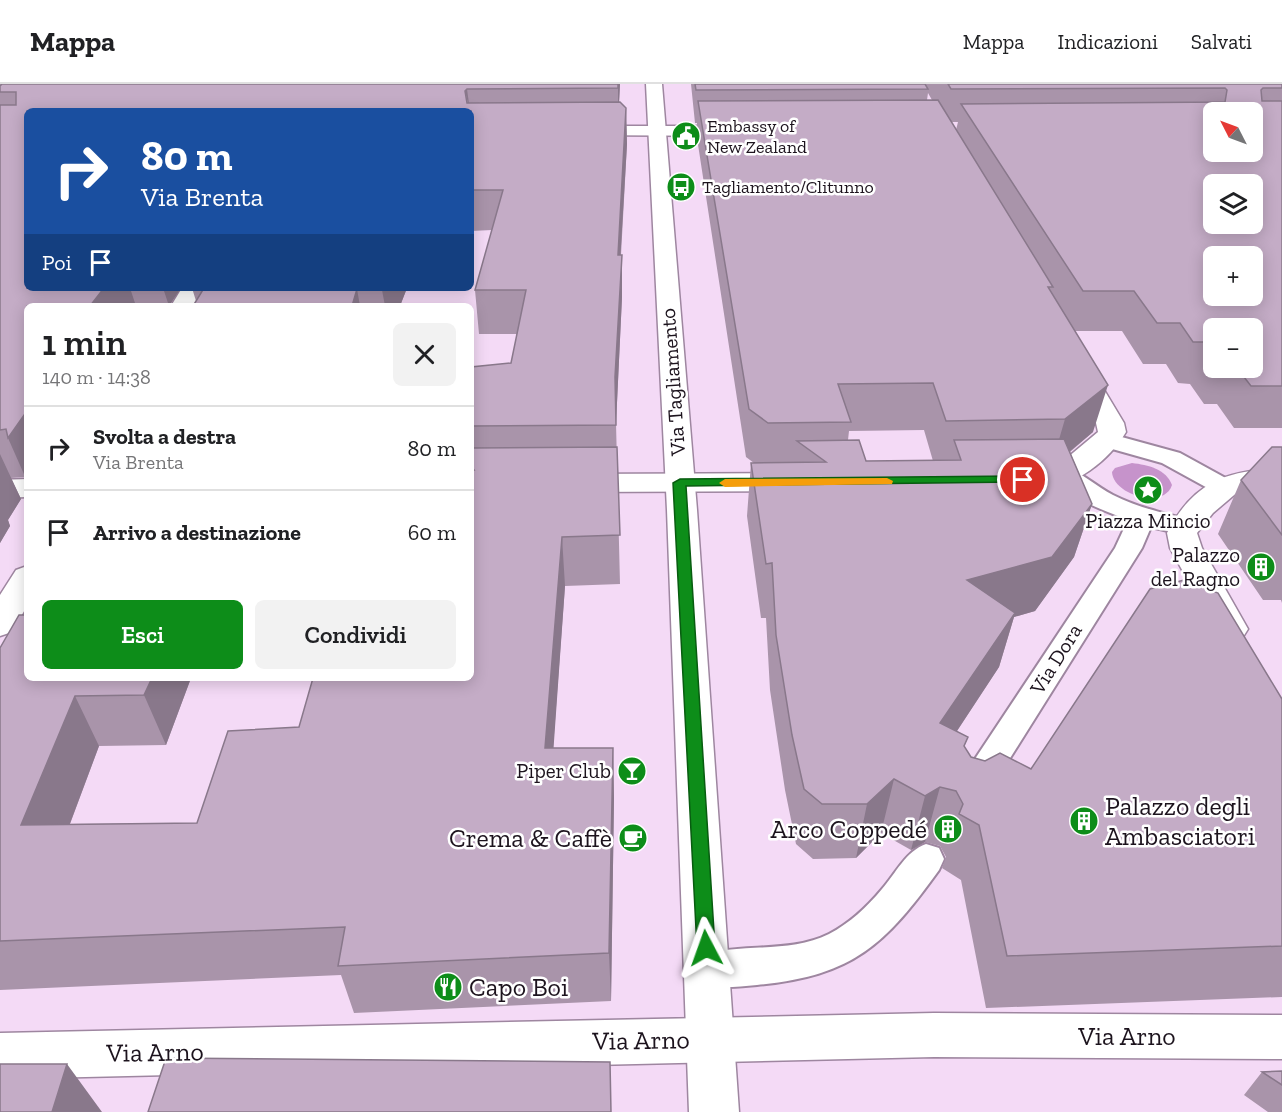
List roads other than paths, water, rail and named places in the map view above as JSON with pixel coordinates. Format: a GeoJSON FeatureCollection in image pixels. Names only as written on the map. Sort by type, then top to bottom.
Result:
{"type":"FeatureCollection","features":[{"type":"Feature","properties":{"kind":"street","name":"Via Tagliamento"},"geometry":{"type":"LineString","coordinates":[[654,84],[680,483],[714,1112]]}},
{"type":"Feature","properties":{"kind":"street"},"geometry":{"type":"LineString","coordinates":[[564,131],[760,131]]}},
{"type":"Feature","properties":{"kind":"street"},"geometry":{"type":"LineString","coordinates":[[1056,477],[1109,436],[1110,423],[1069,352]]}},
{"type":"Feature","properties":{"kind":"street"},"geometry":{"type":"LineString","coordinates":[[1109,436],[1233,482],[1282,478]]}},
{"type":"Feature","properties":{"kind":"street"},"geometry":{"type":"LineString","coordinates":[[1011,480],[1056,477],[1100,499],[1184,533],[1244,654]]}},
{"type":"Feature","properties":{"kind":"street"},"geometry":{"type":"LineString","coordinates":[[552,483],[820,482]]}},
{"type":"Feature","properties":{"kind":"street"},"geometry":{"type":"LineString","coordinates":[[1184,533],[1233,482]]}},
{"type":"Feature","properties":{"kind":"street"},"geometry":{"type":"LineString","coordinates":[[0,489],[24,488]]}},
{"type":"Feature","properties":{"kind":"street","name":"Via Dora"},"geometry":{"type":"LineString","coordinates":[[967,800],[1128,548],[1143,516]]}},
{"type":"Feature","properties":{"kind":"street"},"geometry":{"type":"LineString","coordinates":[[0,624],[24,583]]}},
{"type":"Feature","properties":{"kind":"street"},"geometry":{"type":"LineString","coordinates":[[707,970],[787,964],[846,944],[860,935],[880,916],[926,859]]}},
{"type":"Feature","properties":{"kind":"street","name":"Via Arno"},"geometry":{"type":"LineString","coordinates":[[0,1056],[934,1035],[1282,1037]]}},
{"type":"Feature","properties":{"kind":"place","name":"Embassy of New Zealand"},"geometry":{"type":"Point","coordinates":[686,136]}},
{"type":"Feature","properties":{"kind":"place","name":"Tagliamento/Clitunno"},"geometry":{"type":"Point","coordinates":[681,187]}},
{"type":"Feature","properties":{"kind":"place","name":"Piazza Mincio"},"geometry":{"type":"Point","coordinates":[1148,490]}},
{"type":"Feature","properties":{"kind":"place","name":"Palazzo del Ragno"},"geometry":{"type":"Point","coordinates":[1261,567]}},
{"type":"Feature","properties":{"kind":"place","name":"Piper Club"},"geometry":{"type":"Point","coordinates":[632,771]}},
{"type":"Feature","properties":{"kind":"place","name":"Palazzo degli Ambasciatori"},"geometry":{"type":"Point","coordinates":[1084,821]}},
{"type":"Feature","properties":{"kind":"place","name":"Arco Coppedé"},"geometry":{"type":"Point","coordinates":[948,829]}},
{"type":"Feature","properties":{"kind":"place","name":"Crema & Caffè"},"geometry":{"type":"Point","coordinates":[633,838]}},
{"type":"Feature","properties":{"kind":"place","name":"Capo Boi"},"geometry":{"type":"Point","coordinates":[448,987]}}]}
